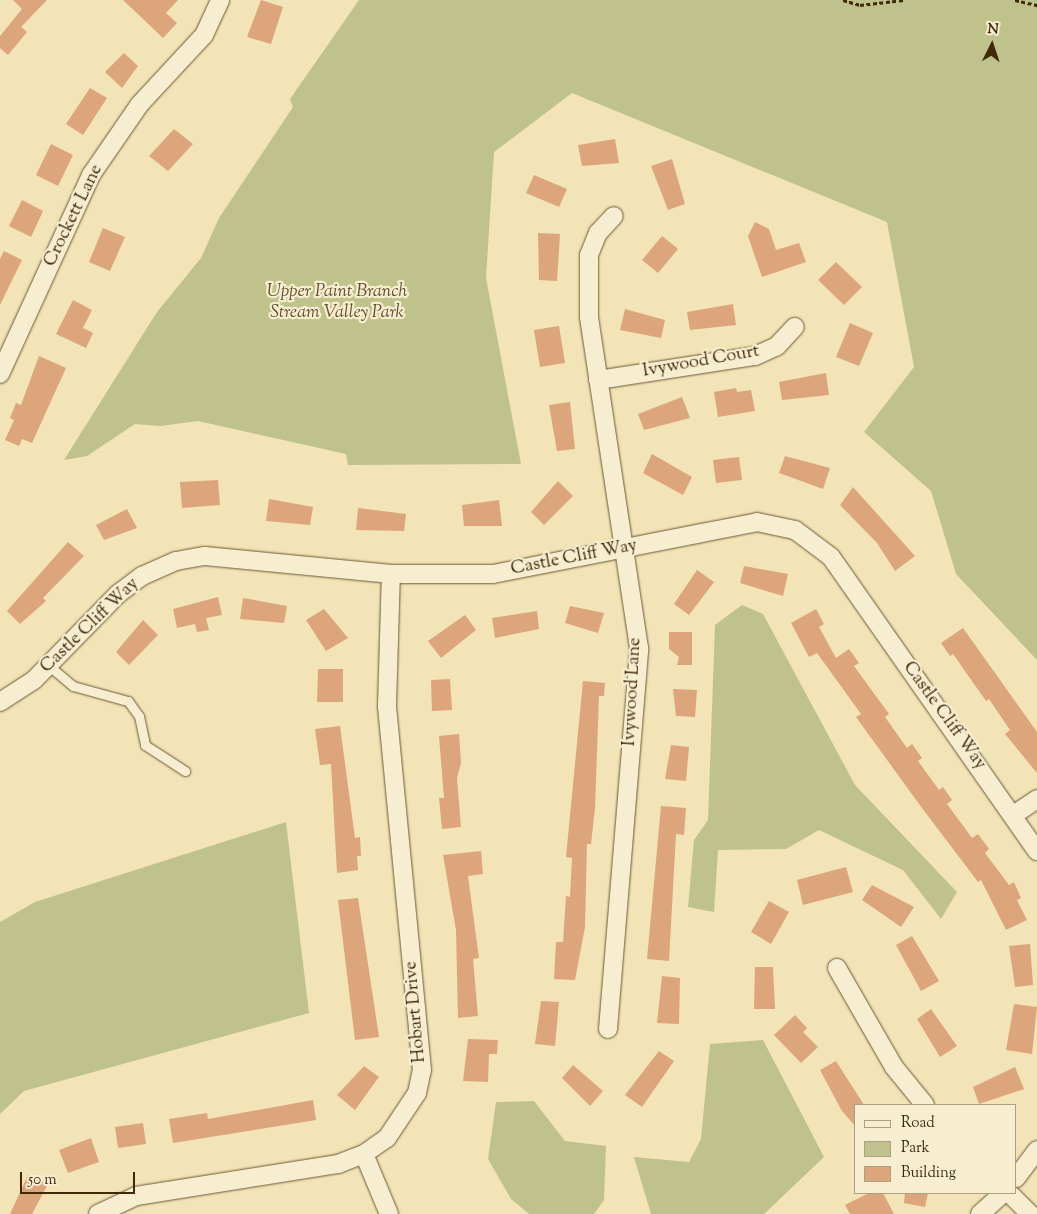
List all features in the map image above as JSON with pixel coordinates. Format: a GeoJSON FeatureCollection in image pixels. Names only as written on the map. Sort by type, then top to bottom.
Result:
{"type":"FeatureCollection","features":[{"type":"Feature","properties":{"kind":"street","name":"Crockett Lane"},"geometry":{"type":"LineString","coordinates":[[0,374],[91,175],[140,104],[204,35],[220,0]]}},
{"type":"Feature","properties":{"kind":"street","name":"Ivywood Lane"},"geometry":{"type":"LineString","coordinates":[[608,1029],[639,648],[589,317],[589,256],[598,232],[614,216]]}},
{"type":"Feature","properties":{"kind":"street","name":"Ivywood Court"},"geometry":{"type":"LineString","coordinates":[[598,380],[755,356],[777,346],[795,328]]}},
{"type":"Feature","properties":{"kind":"street","name":"Castle Cliff Way"},"geometry":{"type":"LineString","coordinates":[[0,702],[34,680],[118,594],[142,576],[176,561],[205,556],[391,574],[493,574],[624,550],[740,523],[757,522],[795,530],[831,558],[1015,814],[1037,851]]}},
{"type":"Feature","properties":{"kind":"street","name":"Hobart Drive"},"geometry":{"type":"LineString","coordinates":[[98,1214],[136,1196],[338,1164],[364,1154],[387,1138],[405,1115],[417,1093],[422,1070],[387,706],[391,574]]}},
{"type":"Feature","properties":{"kind":"street"},"geometry":{"type":"LineString","coordinates":[[1015,814],[1037,799]]}},
{"type":"Feature","properties":{"kind":"street"},"geometry":{"type":"LineString","coordinates":[[837,968],[894,1067],[924,1104]]}},
{"type":"Feature","properties":{"kind":"street"},"geometry":{"type":"LineString","coordinates":[[1017,1177],[1037,1150]]}},
{"type":"Feature","properties":{"kind":"street"},"geometry":{"type":"LineString","coordinates":[[364,1154],[389,1214]]}},
{"type":"Feature","properties":{"kind":"street"},"geometry":{"type":"LineString","coordinates":[[980,1214],[1001,1194]]}},
{"type":"Feature","properties":{"kind":"street"},"geometry":{"type":"LineString","coordinates":[[1010,1194],[1030,1214]]}},
{"type":"Feature","properties":{"kind":"lane"},"geometry":{"type":"LineString","coordinates":[[48,665],[73,686],[128,701],[139,716],[145,745],[185,771]]}},
{"type":"Feature","properties":{"kind":"path"},"geometry":{"type":"LineString","coordinates":[[843,0],[860,5],[904,0]]}},
{"type":"Feature","properties":{"kind":"path"},"geometry":{"type":"LineString","coordinates":[[1014,0],[1037,5]]}},
{"type":"Feature","properties":{"kind":"green space","name":"Upper Paint Branch Stream Valley Park"},"geometry":{"type":"Polygon","coordinates":[[[359,0],[1037,0],[1037,660],[956,574],[931,491],[864,432],[914,367],[887,222],[572,93],[494,152],[486,278],[521,464],[348,465],[346,454],[198,421],[160,426],[135,424],[87,456],[64,460],[157,312],[201,258],[219,218],[293,107],[290,99],[359,0]]]}},
{"type":"Feature","properties":{"kind":"green space"},"geometry":{"type":"Polygon","coordinates":[[[742,605],[763,614],[855,785],[957,892],[941,919],[903,870],[819,830],[786,849],[718,850],[714,912],[688,907],[694,840],[708,820],[715,625],[742,605]]]}},
{"type":"Feature","properties":{"kind":"green space"},"geometry":{"type":"Polygon","coordinates":[[[286,822],[309,1013],[24,1091],[0,1114],[0,922],[35,902],[286,822]]]}},
{"type":"Feature","properties":{"kind":"green space"},"geometry":{"type":"Polygon","coordinates":[[[763,1040],[824,1157],[764,1214],[651,1214],[634,1157],[689,1162],[701,1139],[710,1044],[763,1040]]]}},
{"type":"Feature","properties":{"kind":"green space"},"geometry":{"type":"Polygon","coordinates":[[[534,1101],[565,1141],[606,1146],[604,1200],[594,1214],[529,1214],[511,1199],[488,1159],[496,1102],[534,1101]]]}},
{"type":"Feature","properties":{"kind":"building"},"geometry":{"type":"Polygon","coordinates":[[[13,0],[47,0],[21,27],[27,32],[8,55],[0,48],[0,36],[22,9],[13,0]]]}},
{"type":"Feature","properties":{"kind":"building"},"geometry":{"type":"Polygon","coordinates":[[[123,0],[178,0],[166,13],[177,23],[163,38],[123,0]]]}},
{"type":"Feature","properties":{"kind":"building"},"geometry":{"type":"Polygon","coordinates":[[[261,0],[283,7],[271,44],[247,37],[261,0]]]}},
{"type":"Feature","properties":{"kind":"building"},"geometry":{"type":"Polygon","coordinates":[[[124,53],[138,66],[122,88],[105,72],[124,53]]]}},
{"type":"Feature","properties":{"kind":"building"},"geometry":{"type":"Polygon","coordinates":[[[90,88],[107,98],[83,135],[66,124],[90,88]]]}},
{"type":"Feature","properties":{"kind":"building"},"geometry":{"type":"Polygon","coordinates":[[[174,129],[193,144],[168,171],[149,156],[174,129]]]}},
{"type":"Feature","properties":{"kind":"building"},"geometry":{"type":"Polygon","coordinates":[[[615,139],[619,163],[582,166],[578,145],[615,139]]]}},
{"type":"Feature","properties":{"kind":"building"},"geometry":{"type":"Polygon","coordinates":[[[51,144],[73,155],[58,186],[36,175],[51,144]]]}},
{"type":"Feature","properties":{"kind":"building"},"geometry":{"type":"Polygon","coordinates":[[[672,159],[685,204],[668,210],[651,166],[672,159]]]}},
{"type":"Feature","properties":{"kind":"building"},"geometry":{"type":"Polygon","coordinates":[[[534,175],[567,189],[559,207],[526,193],[534,175]]]}},
{"type":"Feature","properties":{"kind":"building"},"geometry":{"type":"Polygon","coordinates":[[[22,200],[43,211],[31,237],[9,226],[22,200]]]}},
{"type":"Feature","properties":{"kind":"building"},"geometry":{"type":"Polygon","coordinates":[[[755,222],[769,229],[776,250],[799,243],[806,262],[762,277],[748,236],[755,222]]]}},
{"type":"Feature","properties":{"kind":"building"},"geometry":{"type":"Polygon","coordinates":[[[103,228],[125,237],[110,271],[89,262],[103,228]]]}},
{"type":"Feature","properties":{"kind":"building"},"geometry":{"type":"Polygon","coordinates":[[[538,233],[560,234],[557,281],[539,280],[538,233]]]}},
{"type":"Feature","properties":{"kind":"building"},"geometry":{"type":"Polygon","coordinates":[[[662,236],[678,249],[658,273],[642,260],[662,236]]]}},
{"type":"Feature","properties":{"kind":"building"},"geometry":{"type":"Polygon","coordinates":[[[4,251],[22,260],[0,305],[0,259],[4,251]]]}},
{"type":"Feature","properties":{"kind":"building"},"geometry":{"type":"Polygon","coordinates":[[[836,262],[862,287],[844,305],[818,280],[836,262]]]}},
{"type":"Feature","properties":{"kind":"building"},"geometry":{"type":"Polygon","coordinates":[[[73,300],[92,310],[83,328],[93,333],[86,348],[56,334],[73,300]]]}},
{"type":"Feature","properties":{"kind":"building"},"geometry":{"type":"Polygon","coordinates":[[[733,304],[736,325],[690,330],[687,312],[733,304]]]}},
{"type":"Feature","properties":{"kind":"building"},"geometry":{"type":"Polygon","coordinates":[[[625,309],[665,320],[661,338],[620,330],[625,309]]]}},
{"type":"Feature","properties":{"kind":"building"},"geometry":{"type":"Polygon","coordinates":[[[850,323],[873,333],[859,366],[836,357],[850,323]]]}},
{"type":"Feature","properties":{"kind":"building"},"geometry":{"type":"Polygon","coordinates":[[[559,326],[565,363],[540,367],[534,330],[559,326]]]}},
{"type":"Feature","properties":{"kind":"building"},"geometry":{"type":"Polygon","coordinates":[[[39,356],[66,368],[32,443],[22,439],[19,446],[5,440],[14,420],[10,418],[16,403],[21,405],[39,356]]]}},
{"type":"Feature","properties":{"kind":"building"},"geometry":{"type":"Polygon","coordinates":[[[826,373],[829,395],[782,400],[779,382],[826,373]]]}},
{"type":"Feature","properties":{"kind":"building"},"geometry":{"type":"Polygon","coordinates":[[[736,388],[737,392],[751,390],[755,411],[718,417],[714,392],[736,388]]]}},
{"type":"Feature","properties":{"kind":"building"},"geometry":{"type":"Polygon","coordinates":[[[682,397],[690,418],[644,430],[638,414],[682,397]]]}},
{"type":"Feature","properties":{"kind":"building"},"geometry":{"type":"Polygon","coordinates":[[[570,402],[575,449],[557,451],[549,405],[570,402]]]}},
{"type":"Feature","properties":{"kind":"building"},"geometry":{"type":"Polygon","coordinates":[[[652,454],[692,477],[683,495],[643,473],[652,454]]]}},
{"type":"Feature","properties":{"kind":"building"},"geometry":{"type":"Polygon","coordinates":[[[785,456],[830,468],[823,489],[779,473],[785,456]]]}},
{"type":"Feature","properties":{"kind":"building"},"geometry":{"type":"Polygon","coordinates":[[[739,457],[742,480],[716,483],[713,460],[739,457]]]}},
{"type":"Feature","properties":{"kind":"building"},"geometry":{"type":"Polygon","coordinates":[[[218,480],[220,505],[182,508],[180,482],[218,480]]]}},
{"type":"Feature","properties":{"kind":"building"},"geometry":{"type":"Polygon","coordinates":[[[558,481],[573,496],[544,525],[531,512],[558,481]]]}},
{"type":"Feature","properties":{"kind":"building"},"geometry":{"type":"Polygon","coordinates":[[[853,487],[915,556],[895,571],[877,543],[840,505],[853,487]]]}},
{"type":"Feature","properties":{"kind":"building"},"geometry":{"type":"Polygon","coordinates":[[[269,499],[313,507],[310,525],[266,521],[269,499]]]}},
{"type":"Feature","properties":{"kind":"building"},"geometry":{"type":"Polygon","coordinates":[[[499,500],[502,526],[464,526],[462,505],[499,500]]]}},
{"type":"Feature","properties":{"kind":"building"},"geometry":{"type":"Polygon","coordinates":[[[358,508],[406,514],[404,531],[356,530],[358,508]]]}},
{"type":"Feature","properties":{"kind":"building"},"geometry":{"type":"Polygon","coordinates":[[[127,509],[137,528],[104,540],[96,525],[127,509]]]}},
{"type":"Feature","properties":{"kind":"building"},"geometry":{"type":"Polygon","coordinates":[[[68,542],[84,556],[43,598],[46,601],[20,624],[7,611],[68,542]]]}},
{"type":"Feature","properties":{"kind":"building"},"geometry":{"type":"Polygon","coordinates":[[[744,566],[788,574],[783,596],[740,583],[744,566]]]}},
{"type":"Feature","properties":{"kind":"building"},"geometry":{"type":"Polygon","coordinates":[[[697,570],[714,582],[689,615],[674,604],[697,570]]]}},
{"type":"Feature","properties":{"kind":"building"},"geometry":{"type":"Polygon","coordinates":[[[218,597],[222,615],[206,618],[209,630],[197,632],[195,624],[177,628],[173,609],[218,597]]]}},
{"type":"Feature","properties":{"kind":"building"},"geometry":{"type":"Polygon","coordinates":[[[243,598],[287,606],[284,623],[240,619],[243,598]]]}},
{"type":"Feature","properties":{"kind":"building"},"geometry":{"type":"Polygon","coordinates":[[[570,606],[604,613],[598,633],[565,623],[570,606]]]}},
{"type":"Feature","properties":{"kind":"building"},"geometry":{"type":"Polygon","coordinates":[[[324,609],[348,638],[326,651],[306,620],[324,609]]]}},
{"type":"Feature","properties":{"kind":"building"},"geometry":{"type":"Polygon","coordinates":[[[816,609],[824,624],[819,627],[836,658],[849,649],[859,663],[854,666],[889,714],[885,717],[907,748],[912,744],[922,758],[918,761],[939,790],[943,787],[952,800],[947,804],[972,838],[978,834],[989,849],[985,853],[1009,885],[1014,882],[1021,898],[1017,900],[1027,920],[1006,930],[981,880],[978,882],[856,717],[861,714],[817,653],[809,657],[791,623],[816,609]]]}},
{"type":"Feature","properties":{"kind":"building"},"geometry":{"type":"Polygon","coordinates":[[[537,611],[539,629],[495,638],[492,618],[537,611]]]}},
{"type":"Feature","properties":{"kind":"building"},"geometry":{"type":"Polygon","coordinates":[[[465,615],[476,630],[441,658],[428,641],[465,615]]]}},
{"type":"Feature","properties":{"kind":"building"},"geometry":{"type":"Polygon","coordinates":[[[143,620],[158,635],[129,665],[116,652],[143,620]]]}},
{"type":"Feature","properties":{"kind":"building"},"geometry":{"type":"Polygon","coordinates":[[[963,628],[1037,732],[1037,773],[1005,734],[1010,730],[989,699],[986,701],[953,654],[950,656],[941,643],[963,628]]]}},
{"type":"Feature","properties":{"kind":"building"},"geometry":{"type":"Polygon","coordinates":[[[669,632],[692,632],[692,665],[677,665],[679,657],[669,649],[669,632]]]}},
{"type":"Feature","properties":{"kind":"building"},"geometry":{"type":"Polygon","coordinates":[[[318,669],[343,669],[343,702],[317,702],[318,669]]]}},
{"type":"Feature","properties":{"kind":"building"},"geometry":{"type":"Polygon","coordinates":[[[450,679],[452,710],[432,711],[431,680],[450,679]]]}},
{"type":"Feature","properties":{"kind":"building"},"geometry":{"type":"Polygon","coordinates":[[[583,681],[605,683],[604,696],[599,696],[595,808],[591,844],[587,844],[585,927],[575,980],[554,979],[556,942],[563,942],[566,896],[570,897],[572,858],[566,857],[583,681]]]}},
{"type":"Feature","properties":{"kind":"building"},"geometry":{"type":"Polygon","coordinates":[[[673,689],[697,690],[695,717],[676,716],[673,689]]]}},
{"type":"Feature","properties":{"kind":"building"},"geometry":{"type":"Polygon","coordinates":[[[340,726],[355,838],[360,837],[361,856],[357,856],[358,870],[337,873],[331,764],[320,765],[315,729],[340,726]]]}},
{"type":"Feature","properties":{"kind":"building"},"geometry":{"type":"Polygon","coordinates":[[[459,734],[461,763],[457,778],[461,827],[442,829],[439,798],[444,798],[439,736],[459,734]]]}},
{"type":"Feature","properties":{"kind":"building"},"geometry":{"type":"Polygon","coordinates":[[[671,745],[689,747],[686,781],[665,779],[671,745]]]}},
{"type":"Feature","properties":{"kind":"building"},"geometry":{"type":"Polygon","coordinates":[[[661,806],[686,808],[684,835],[676,834],[669,961],[647,959],[661,806]]]}},
{"type":"Feature","properties":{"kind":"building"},"geometry":{"type":"Polygon","coordinates":[[[481,851],[483,874],[468,876],[479,958],[473,959],[478,1016],[458,1018],[456,930],[443,855],[481,851]]]}},
{"type":"Feature","properties":{"kind":"building"},"geometry":{"type":"Polygon","coordinates":[[[846,867],[853,892],[803,905],[797,880],[846,867]]]}},
{"type":"Feature","properties":{"kind":"building"},"geometry":{"type":"Polygon","coordinates":[[[872,885],[914,907],[901,927],[862,900],[872,885]]]}},
{"type":"Feature","properties":{"kind":"building"},"geometry":{"type":"Polygon","coordinates":[[[358,898],[379,1037],[355,1040],[338,900],[358,898]]]}},
{"type":"Feature","properties":{"kind":"building"},"geometry":{"type":"Polygon","coordinates":[[[769,901],[789,912],[771,944],[751,932],[769,901]]]}},
{"type":"Feature","properties":{"kind":"building"},"geometry":{"type":"Polygon","coordinates":[[[912,936],[939,981],[921,991],[896,945],[912,936]]]}},
{"type":"Feature","properties":{"kind":"building"},"geometry":{"type":"Polygon","coordinates":[[[1030,944],[1033,985],[1015,987],[1009,946],[1030,944]]]}},
{"type":"Feature","properties":{"kind":"building"},"geometry":{"type":"Polygon","coordinates":[[[755,967],[773,967],[775,1009],[754,1009],[755,967]]]}},
{"type":"Feature","properties":{"kind":"building"},"geometry":{"type":"Polygon","coordinates":[[[662,976],[680,978],[679,1024],[657,1023],[662,976]]]}},
{"type":"Feature","properties":{"kind":"building"},"geometry":{"type":"Polygon","coordinates":[[[541,1001],[559,1002],[555,1046],[535,1044],[541,1001]]]}},
{"type":"Feature","properties":{"kind":"building"},"geometry":{"type":"Polygon","coordinates":[[[1014,1004],[1037,1007],[1032,1054],[1006,1050],[1014,1004]]]}},
{"type":"Feature","properties":{"kind":"building"},"geometry":{"type":"Polygon","coordinates":[[[931,1009],[957,1046],[940,1057],[917,1019],[931,1009]]]}},
{"type":"Feature","properties":{"kind":"building"},"geometry":{"type":"Polygon","coordinates":[[[795,1015],[807,1028],[803,1032],[818,1047],[801,1063],[774,1035],[795,1015]]]}},
{"type":"Feature","properties":{"kind":"building"},"geometry":{"type":"Polygon","coordinates":[[[468,1039],[498,1040],[497,1054],[489,1054],[488,1082],[463,1081],[468,1039]]]}},
{"type":"Feature","properties":{"kind":"building"},"geometry":{"type":"Polygon","coordinates":[[[659,1051],[674,1061],[642,1107],[625,1095],[659,1051]]]}},
{"type":"Feature","properties":{"kind":"building"},"geometry":{"type":"Polygon","coordinates":[[[836,1061],[863,1104],[854,1104],[854,1125],[842,1111],[820,1070],[836,1061]]]}},
{"type":"Feature","properties":{"kind":"building"},"geometry":{"type":"Polygon","coordinates":[[[573,1065],[603,1091],[590,1106],[562,1078],[573,1065]]]}},
{"type":"Feature","properties":{"kind":"building"},"geometry":{"type":"Polygon","coordinates":[[[364,1066],[379,1077],[355,1110],[337,1095],[364,1066]]]}},
{"type":"Feature","properties":{"kind":"building"},"geometry":{"type":"Polygon","coordinates":[[[1015,1067],[1024,1089],[979,1104],[973,1087],[1015,1067]]]}},
{"type":"Feature","properties":{"kind":"building"},"geometry":{"type":"Polygon","coordinates":[[[313,1100],[316,1120],[173,1143],[169,1119],[207,1113],[208,1119],[313,1100]]]}},
{"type":"Feature","properties":{"kind":"building"},"geometry":{"type":"Polygon","coordinates":[[[143,1123],[146,1144],[118,1148],[115,1127],[143,1123]]]}},
{"type":"Feature","properties":{"kind":"building"},"geometry":{"type":"Polygon","coordinates":[[[91,1138],[99,1162],[68,1173],[59,1150],[91,1138]]]}},
{"type":"Feature","properties":{"kind":"building"},"geometry":{"type":"Polygon","coordinates":[[[28,1175],[48,1184],[32,1214],[10,1214],[28,1175]]]}},
{"type":"Feature","properties":{"kind":"building"},"geometry":{"type":"Polygon","coordinates":[[[867,1194],[884,1194],[894,1214],[850,1214],[845,1205],[867,1194]]]}},
{"type":"Feature","properties":{"kind":"building"},"geometry":{"type":"Polygon","coordinates":[[[905,1194],[928,1194],[925,1207],[904,1203],[905,1194]]]}}]}
